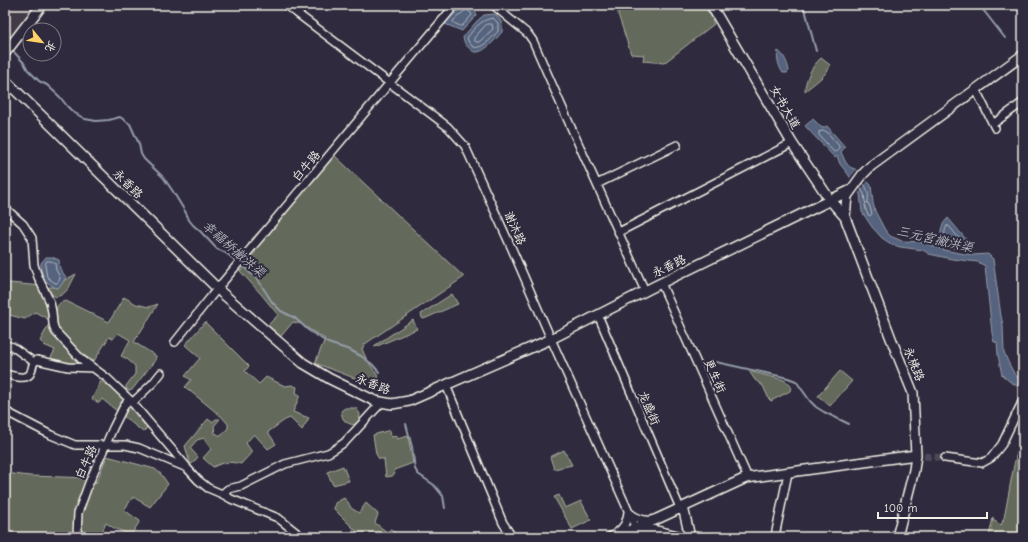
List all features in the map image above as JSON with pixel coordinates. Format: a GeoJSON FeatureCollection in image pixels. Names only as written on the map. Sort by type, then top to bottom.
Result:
{"type":"FeatureCollection","features":[{"type":"Feature","properties":{"kind":"main road"},"geometry":{"type":"LineString","coordinates":[[6,50],[42,5]]}},
{"type":"Feature","properties":{"kind":"main road","name":"女书大道"},"geometry":{"type":"LineString","coordinates":[[711,5],[792,143],[830,200],[845,217]]}},
{"type":"Feature","properties":{"kind":"main road"},"geometry":{"type":"LineString","coordinates":[[851,190],[871,166],[1023,55]]}},
{"type":"Feature","properties":{"kind":"main road","name":"永香路"},"geometry":{"type":"LineString","coordinates":[[5,80],[217,289],[303,363],[330,379],[375,401],[392,404],[409,401],[551,339],[661,283],[851,190]]}},
{"type":"Feature","properties":{"kind":"main road","name":"永桃路"},"geometry":{"type":"LineString","coordinates":[[851,190],[847,196],[845,217],[913,393],[920,455],[914,470],[897,537]]}},
{"type":"Feature","properties":{"kind":"main road"},"geometry":{"type":"LineString","coordinates":[[634,532],[659,518],[748,478],[920,455]]}},
{"type":"Feature","properties":{"kind":"main road"},"geometry":{"type":"LineString","coordinates":[[681,508],[690,537]]}},
{"type":"Feature","properties":{"kind":"main road"},"geometry":{"type":"LineString","coordinates":[[659,518],[656,529],[660,531]]}},
{"type":"Feature","properties":{"kind":"main road"},"geometry":{"type":"LineString","coordinates":[[612,537],[649,529],[682,537]]}},
{"type":"Feature","properties":{"kind":"street","name":"谢沐路"},"geometry":{"type":"LineString","coordinates":[[286,5],[448,127],[465,146],[510,243],[628,511],[634,532]]}},
{"type":"Feature","properties":{"kind":"street","name":"白牛路"},"geometry":{"type":"LineString","coordinates":[[175,342],[217,289],[455,5]]}},
{"type":"Feature","properties":{"kind":"street"},"geometry":{"type":"LineString","coordinates":[[493,5],[528,34],[533,41],[645,291]]}},
{"type":"Feature","properties":{"kind":"street"},"geometry":{"type":"LineString","coordinates":[[976,90],[994,126],[1023,102]]}},
{"type":"Feature","properties":{"kind":"street"},"geometry":{"type":"LineString","coordinates":[[619,232],[792,143]]}},
{"type":"Feature","properties":{"kind":"street"},"geometry":{"type":"LineString","coordinates":[[596,184],[677,145]]}},
{"type":"Feature","properties":{"kind":"street"},"geometry":{"type":"LineString","coordinates":[[5,208],[23,224],[32,238],[34,265],[51,304],[55,332],[81,359],[107,378],[131,401],[198,480],[208,488],[231,500],[278,518],[302,537]]}},
{"type":"Feature","properties":{"kind":"street","name":"更生街"},"geometry":{"type":"LineString","coordinates":[[661,283],[748,478]]}},
{"type":"Feature","properties":{"kind":"street","name":"龙盛街"},"geometry":{"type":"LineString","coordinates":[[598,315],[681,508]]}},
{"type":"Feature","properties":{"kind":"street"},"geometry":{"type":"LineString","coordinates":[[5,345],[13,347],[34,362]]}},
{"type":"Feature","properties":{"kind":"street"},"geometry":{"type":"LineString","coordinates":[[34,362],[37,360],[68,366],[94,368]]}},
{"type":"Feature","properties":{"kind":"street"},"geometry":{"type":"LineString","coordinates":[[5,374],[24,378],[30,373],[34,362]]}},
{"type":"Feature","properties":{"kind":"street","name":"白牛路"},"geometry":{"type":"LineString","coordinates":[[76,537],[78,513],[89,483],[123,408],[153,383],[162,373]]}},
{"type":"Feature","properties":{"kind":"street"},"geometry":{"type":"LineString","coordinates":[[446,385],[503,523],[512,537]]}},
{"type":"Feature","properties":{"kind":"street"},"geometry":{"type":"LineString","coordinates":[[945,458],[982,463],[991,458],[1002,444],[1023,400]]}},
{"type":"Feature","properties":{"kind":"street"},"geometry":{"type":"LineString","coordinates":[[222,494],[228,489],[241,486],[285,464],[328,453],[345,442],[382,402]]}},
{"type":"Feature","properties":{"kind":"street"},"geometry":{"type":"LineString","coordinates":[[5,411],[74,445],[125,445],[139,448],[187,468]]}},
{"type":"Feature","properties":{"kind":"street"},"geometry":{"type":"LineString","coordinates":[[775,536],[788,473]]}},
{"type":"Feature","properties":{"kind":"street"},"geometry":{"type":"LineString","coordinates":[[612,537],[624,526],[627,520],[628,511],[639,519],[648,520],[659,518]]}},
{"type":"Feature","properties":{"kind":"street"},"geometry":{"type":"LineString","coordinates":[[634,532],[641,533],[649,537]]}},
{"type":"Feature","properties":{"kind":"shaded area"},"geometry":{"type":"Polygon","coordinates":[[[5,5],[42,5],[27,22],[22,22],[22,28],[5,48],[5,5]]]}},
{"type":"Feature","properties":{"kind":"green space"},"geometry":{"type":"Polygon","coordinates":[[[619,5],[681,5],[685,10],[694,5],[704,5],[713,19],[714,24],[664,63],[643,61],[644,55],[631,54],[618,14],[619,5]]]}},
{"type":"Feature","properties":{"kind":"green space"},"geometry":{"type":"Polygon","coordinates":[[[821,58],[830,65],[829,68],[816,83],[805,91],[806,82],[810,73],[821,58]]]}},
{"type":"Feature","properties":{"kind":"green space"},"geometry":{"type":"Polygon","coordinates":[[[333,154],[464,277],[365,344],[362,349],[379,378],[362,381],[315,363],[325,339],[301,324],[293,322],[277,341],[264,329],[278,315],[240,271],[256,251],[248,243],[333,154]]]}},
{"type":"Feature","properties":{"kind":"green space"},"geometry":{"type":"Polygon","coordinates":[[[76,274],[63,294],[56,297],[51,293],[49,287],[58,288],[63,281],[76,274]]]}},
{"type":"Feature","properties":{"kind":"green space"},"geometry":{"type":"Polygon","coordinates":[[[10,283],[42,286],[55,335],[67,351],[87,366],[49,361],[55,350],[44,345],[40,341],[50,322],[48,319],[35,312],[25,319],[5,314],[5,284],[10,283]]]}},
{"type":"Feature","properties":{"kind":"green space"},"geometry":{"type":"Polygon","coordinates":[[[452,294],[458,304],[424,319],[422,318],[421,314],[452,294]]]}},
{"type":"Feature","properties":{"kind":"green space"},"geometry":{"type":"Polygon","coordinates":[[[124,297],[136,304],[149,307],[158,304],[134,342],[156,356],[156,359],[132,390],[129,391],[126,389],[126,386],[135,374],[135,366],[121,356],[130,340],[118,333],[113,339],[109,337],[94,361],[70,345],[59,329],[56,317],[58,305],[66,301],[109,322],[124,297]]]}},
{"type":"Feature","properties":{"kind":"green space"},"geometry":{"type":"Polygon","coordinates":[[[413,320],[417,329],[375,347],[374,346],[413,320]]]}},
{"type":"Feature","properties":{"kind":"green space"},"geometry":{"type":"Polygon","coordinates":[[[205,322],[249,366],[245,371],[259,384],[266,377],[285,386],[292,385],[297,387],[296,393],[300,395],[293,412],[309,418],[302,430],[290,418],[268,432],[276,444],[268,449],[254,434],[246,443],[252,452],[241,464],[227,462],[213,467],[203,458],[211,449],[204,438],[197,440],[190,448],[198,457],[192,464],[190,464],[185,446],[208,419],[212,422],[216,419],[220,419],[214,426],[215,433],[221,436],[228,428],[228,424],[222,417],[185,387],[191,380],[185,376],[200,358],[185,345],[205,322]]]}},
{"type":"Feature","properties":{"kind":"green space"},"geometry":{"type":"Polygon","coordinates":[[[749,371],[784,380],[791,386],[790,391],[771,401],[763,386],[755,380],[749,371]]]}},
{"type":"Feature","properties":{"kind":"green space"},"geometry":{"type":"Polygon","coordinates":[[[840,371],[852,381],[830,406],[818,396],[840,371]]]}},
{"type":"Feature","properties":{"kind":"green space"},"geometry":{"type":"Polygon","coordinates":[[[101,381],[121,396],[132,408],[147,428],[143,432],[102,399],[99,403],[92,399],[101,381]]]}},
{"type":"Feature","properties":{"kind":"green space"},"geometry":{"type":"Polygon","coordinates":[[[345,408],[356,408],[360,414],[359,422],[352,424],[344,420],[341,411],[345,408]]]}},
{"type":"Feature","properties":{"kind":"green space"},"geometry":{"type":"Polygon","coordinates":[[[390,430],[391,437],[397,436],[397,439],[408,436],[413,463],[394,470],[395,474],[386,477],[384,459],[379,459],[376,454],[373,435],[390,430]]]}},
{"type":"Feature","properties":{"kind":"green space"},"geometry":{"type":"Polygon","coordinates":[[[1023,433],[1023,537],[987,537],[989,536],[993,518],[993,520],[1001,525],[1004,518],[1014,464],[1023,433]]]}},
{"type":"Feature","properties":{"kind":"green space"},"geometry":{"type":"Polygon","coordinates":[[[564,450],[572,465],[554,469],[550,457],[564,450]]]}},
{"type":"Feature","properties":{"kind":"green space"},"geometry":{"type":"Polygon","coordinates":[[[107,456],[155,469],[161,474],[168,484],[150,507],[133,497],[124,510],[140,521],[131,535],[106,523],[100,537],[5,537],[5,473],[30,476],[93,478],[96,483],[107,456]]]}},
{"type":"Feature","properties":{"kind":"green space"},"geometry":{"type":"Polygon","coordinates":[[[343,466],[349,481],[333,485],[327,472],[343,466]]]}},
{"type":"Feature","properties":{"kind":"green space"},"geometry":{"type":"Polygon","coordinates":[[[559,495],[565,508],[581,501],[591,520],[572,529],[554,497],[559,495]]]}},
{"type":"Feature","properties":{"kind":"green space"},"geometry":{"type":"Polygon","coordinates":[[[344,498],[351,508],[359,513],[366,503],[378,514],[375,523],[387,532],[391,529],[399,536],[365,537],[355,530],[334,509],[335,503],[344,498]]]}},
{"type":"Feature","properties":{"kind":"water"},"geometry":{"type":"Polygon","coordinates":[[[467,6],[473,9],[477,15],[462,31],[445,24],[454,14],[467,6]]]}},
{"type":"Feature","properties":{"kind":"water"},"geometry":{"type":"Polygon","coordinates":[[[494,14],[501,22],[502,32],[484,50],[476,52],[473,51],[466,45],[463,37],[484,15],[494,14]]]}},
{"type":"Feature","properties":{"kind":"water"},"geometry":{"type":"Polygon","coordinates":[[[778,51],[787,62],[789,71],[787,73],[783,73],[780,68],[777,53],[778,51]]]}},
{"type":"Feature","properties":{"kind":"water"},"geometry":{"type":"Polygon","coordinates":[[[813,119],[822,128],[827,126],[845,147],[841,152],[848,165],[855,169],[871,185],[875,211],[885,230],[890,236],[902,241],[923,242],[944,250],[959,253],[973,255],[988,254],[993,259],[1003,325],[1004,352],[1015,375],[1023,380],[1023,389],[1002,375],[997,342],[994,342],[992,333],[985,266],[978,262],[952,259],[929,254],[923,250],[900,247],[891,244],[882,238],[872,227],[862,212],[860,194],[840,164],[837,156],[835,158],[805,126],[813,119]]]}},
{"type":"Feature","properties":{"kind":"water"},"geometry":{"type":"Polygon","coordinates":[[[948,218],[970,244],[962,248],[955,248],[944,243],[941,231],[948,218]]]}},
{"type":"Feature","properties":{"kind":"water"},"geometry":{"type":"Polygon","coordinates":[[[46,257],[52,257],[59,260],[60,269],[66,277],[58,288],[44,280],[41,263],[46,257]]]}},
{"type":"Feature","properties":{"kind":"pier"},"geometry":{"type":"Polygon","coordinates":[[[858,168],[868,181],[858,194],[849,179],[858,168]]]}},
{"type":"Feature","properties":{"kind":"waterway","name":"三元宫撇洪渠"},"geometry":{"type":"LineString","coordinates":[[802,5],[806,13],[816,51]]}},
{"type":"Feature","properties":{"kind":"waterway","name":"三元宫撇洪渠"},"geometry":{"type":"LineString","coordinates":[[978,5],[1005,38]]}},
{"type":"Feature","properties":{"kind":"waterway","name":"幸福桥撇洪渠"},"geometry":{"type":"LineString","coordinates":[[14,52],[28,70],[39,81],[47,85],[60,97],[73,112],[85,119],[96,121],[120,117],[130,124],[144,159],[163,177],[193,225],[217,249],[226,253],[258,280],[272,302],[281,311],[295,318],[308,330],[328,343],[350,350],[361,356],[372,364],[379,372]]}},
{"type":"Feature","properties":{"kind":"waterway"},"geometry":{"type":"LineString","coordinates":[[716,362],[796,381],[816,407],[849,424]]}},
{"type":"Feature","properties":{"kind":"waterway","name":"幸福桥撇洪渠"},"geometry":{"type":"LineString","coordinates":[[406,424],[412,447],[415,469],[418,474],[434,485],[443,496],[445,508]]}},
{"type":"Feature","properties":{"kind":"tunnel"},"geometry":{"type":"LineString","coordinates":[[924,456],[945,458]]}}]}
